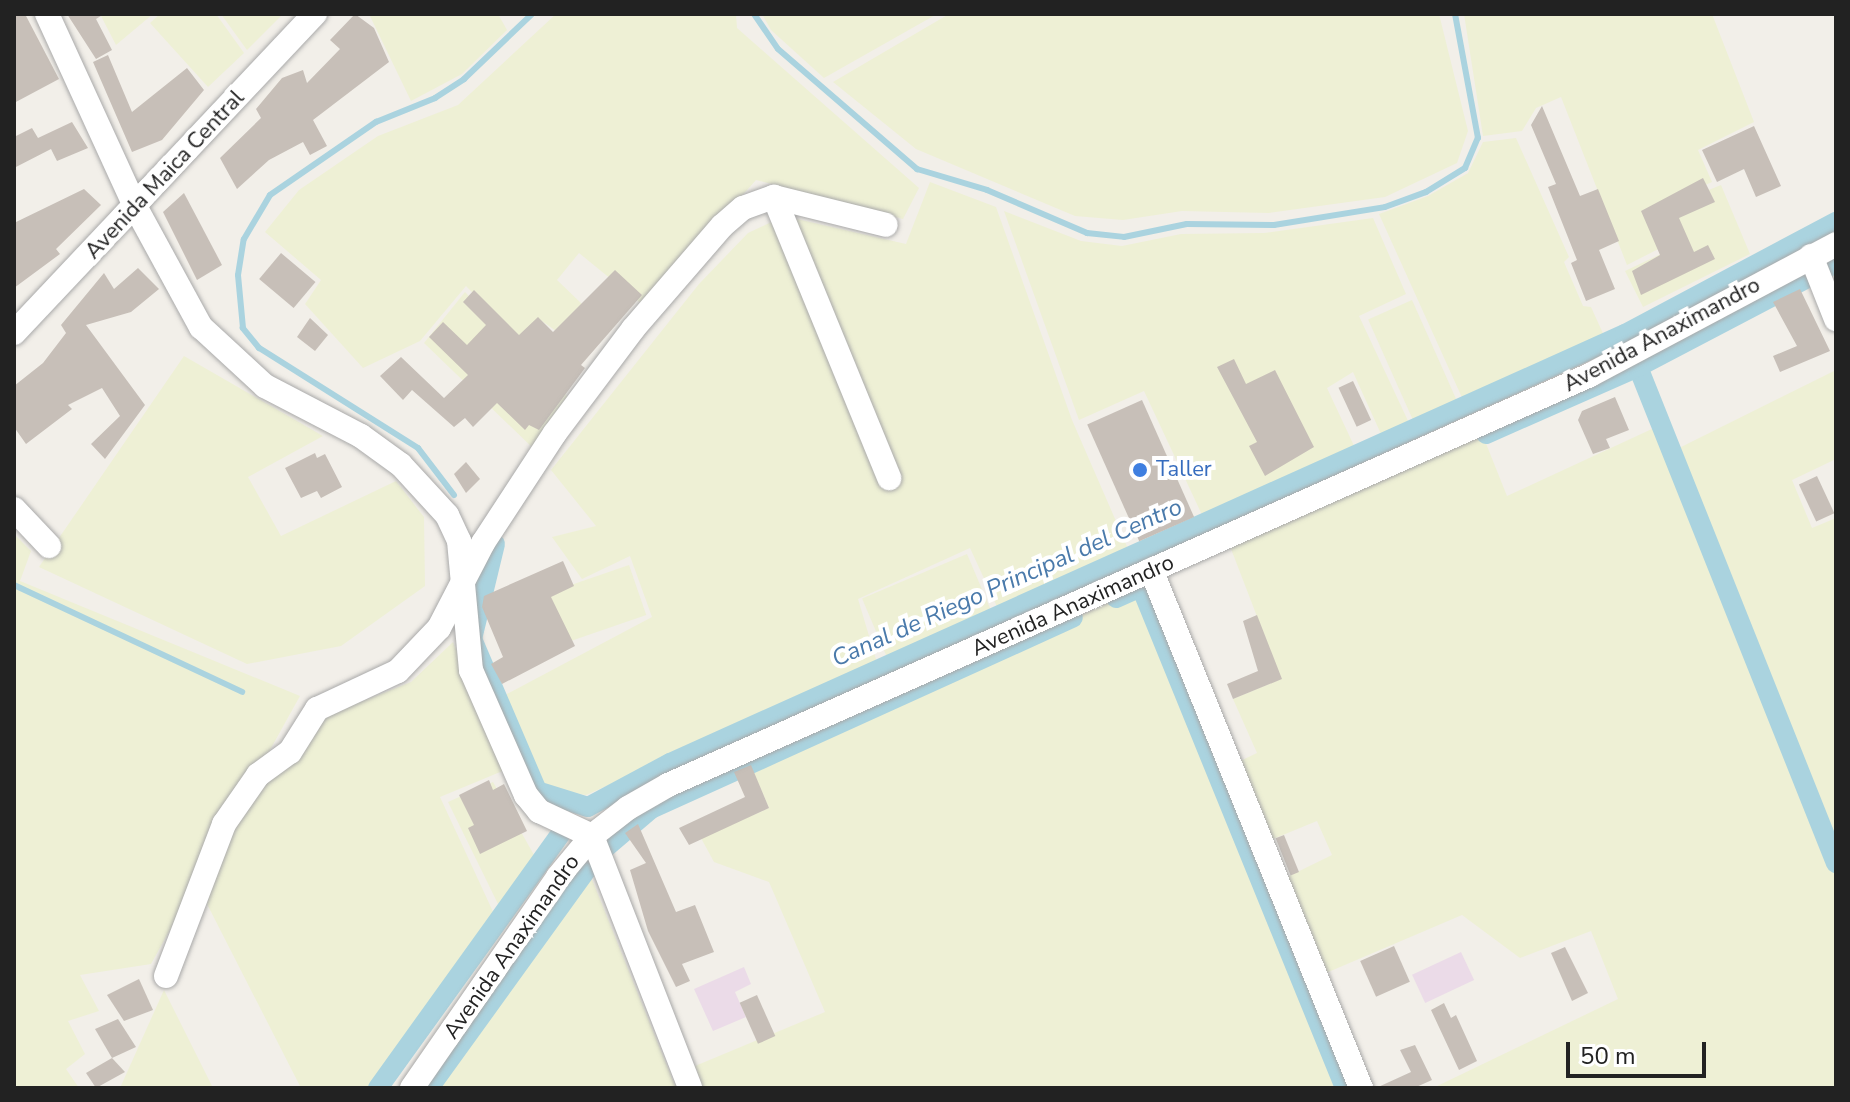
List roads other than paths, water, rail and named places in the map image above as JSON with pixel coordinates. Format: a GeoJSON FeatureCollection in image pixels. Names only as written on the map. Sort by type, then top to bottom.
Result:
{"type":"FeatureCollection","features":[{"type":"Feature","properties":{"kind":"street"},"geometry":{"type":"LineString","coordinates":[[47,14],[136,208],[201,327],[238,365],[291,401],[361,436],[428,491],[459,541],[471,670],[526,795],[539,811],[592,836],[690,1088]]}},
{"type":"Feature","properties":{"kind":"street","name":"Avenida Maica Central"},"geometry":{"type":"LineString","coordinates":[[14,333],[136,208],[315,14]]}},
{"type":"Feature","properties":{"kind":"street"},"geometry":{"type":"LineString","coordinates":[[166,976],[224,824],[258,775],[290,752],[317,709],[398,671],[439,628],[462,590],[483,543],[616,350],[722,226],[743,208],[774,197],[886,225]]}},
{"type":"Feature","properties":{"kind":"street"},"geometry":{"type":"LineString","coordinates":[[774,197],[889,478]]}},
{"type":"Feature","properties":{"kind":"street","name":"Avenida Anaximandro"},"geometry":{"type":"LineString","coordinates":[[412,1088],[592,836],[668,785],[1590,375],[1836,244]]}},
{"type":"Feature","properties":{"kind":"street"},"geometry":{"type":"LineString","coordinates":[[1811,256],[1836,319]]}},
{"type":"Feature","properties":{"kind":"street"},"geometry":{"type":"LineString","coordinates":[[14,509],[49,546]]}},
{"type":"Feature","properties":{"kind":"street"},"geometry":{"type":"LineString","coordinates":[[1152,572],[1361,1088]]}},
{"type":"Feature","properties":{"kind":"waterway"},"geometry":{"type":"LineString","coordinates":[[454,495],[418,448],[259,348],[243,328],[238,275],[244,239],[270,195],[376,122],[435,98],[464,79],[532,14]]}},
{"type":"Feature","properties":{"kind":"waterway"},"geometry":{"type":"LineString","coordinates":[[754,14],[778,49],[917,169],[987,190],[1087,233],[1124,237],[1187,224],[1274,225],[1385,207],[1426,192],[1465,168],[1478,138],[1455,14]]}},
{"type":"Feature","properties":{"kind":"waterway","name":"Canal de Riego Principal del Centro"},"geometry":{"type":"LineString","coordinates":[[495,544],[472,639],[537,791],[588,807],[670,763],[1625,334],[1836,222]]}},
{"type":"Feature","properties":{"kind":"waterway"},"geometry":{"type":"LineString","coordinates":[[1486,434],[1638,367],[1836,263]]}},
{"type":"Feature","properties":{"kind":"waterway"},"geometry":{"type":"LineString","coordinates":[[1638,367],[1836,863]]}},
{"type":"Feature","properties":{"kind":"waterway"},"geometry":{"type":"LineString","coordinates":[[14,585],[242,692]]}},
{"type":"Feature","properties":{"kind":"waterway"},"geometry":{"type":"LineString","coordinates":[[1116,598],[1141,587],[1345,1088]]}},
{"type":"Feature","properties":{"kind":"waterway"},"geometry":{"type":"LineString","coordinates":[[605,848],[651,809],[1073,618]]}},
{"type":"Feature","properties":{"kind":"waterway","name":"Canal de Riego Principal del Centro"},"geometry":{"type":"LineString","coordinates":[[378,1088],[560,835]]}},
{"type":"Feature","properties":{"kind":"waterway"},"geometry":{"type":"LineString","coordinates":[[429,1088],[586,870]]}},
{"type":"Feature","properties":{"kind":"place","name":"Taller"},"geometry":{"type":"Point","coordinates":[1140,470]}}]}
